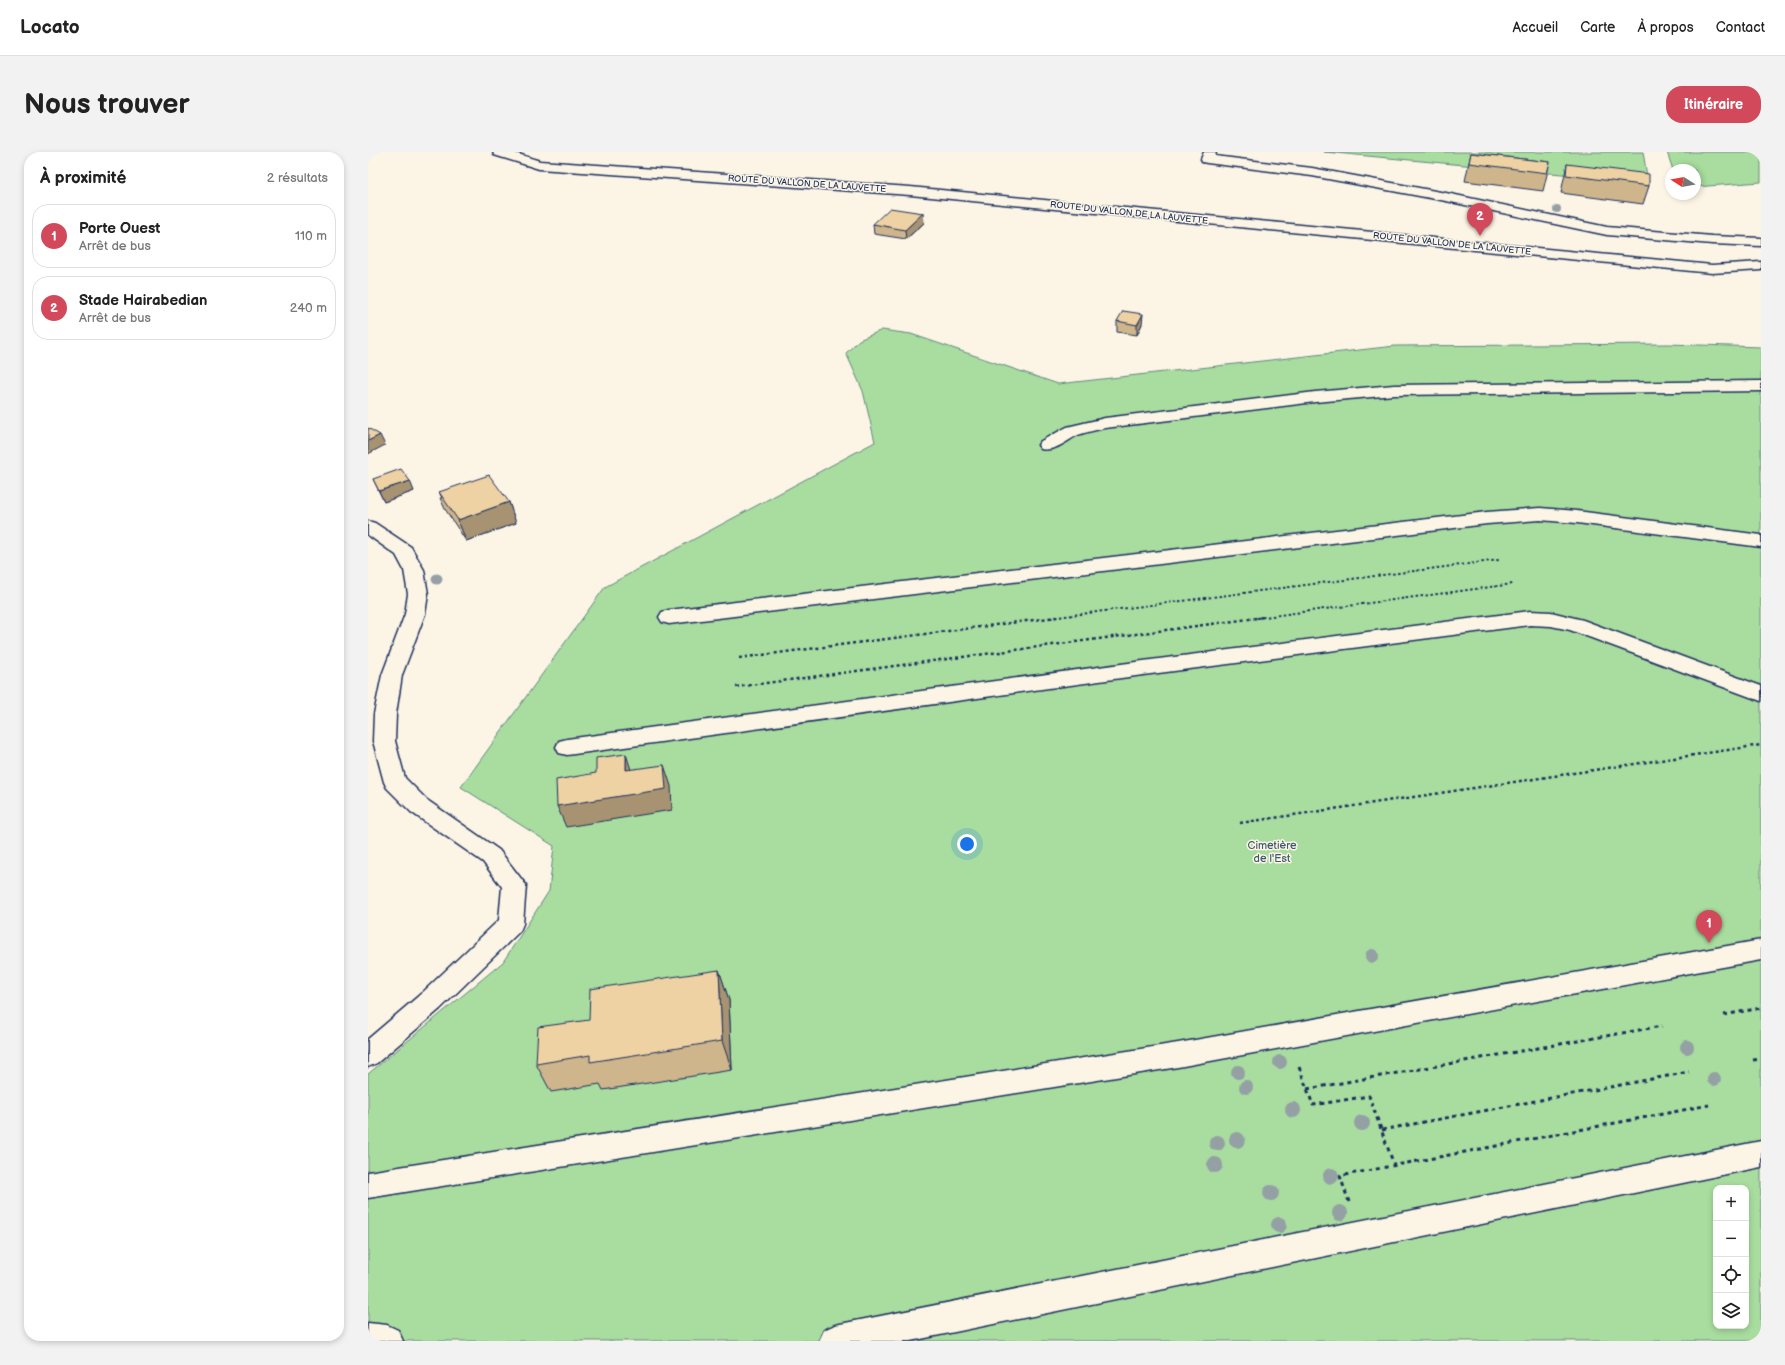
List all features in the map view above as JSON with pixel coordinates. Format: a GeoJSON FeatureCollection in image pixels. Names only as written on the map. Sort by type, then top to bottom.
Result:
{"type":"FeatureCollection","features":[{"type":"Feature","properties":{"kind":"street","name":"ROUTE DU VALLON DE LA LAUVETTE"},"geometry":{"type":"LineString","coordinates":[[499,152],[539,165],[910,191],[1712,269],[1761,266]]}},
{"type":"Feature","properties":{"kind":"street"},"geometry":{"type":"LineString","coordinates":[[1210,152],[1207,159],[1312,172],[1446,197],[1607,231],[1712,240],[1761,242]]}},
{"type":"Feature","properties":{"kind":"street"},"geometry":{"type":"LineString","coordinates":[[1046,445],[1073,431],[1105,422],[1315,397],[1386,391],[1761,386]]}},
{"type":"Feature","properties":{"kind":"street"},"geometry":{"type":"LineString","coordinates":[[669,617],[1487,518],[1540,514],[1577,517],[1761,541]]}},
{"type":"Feature","properties":{"kind":"street"},"geometry":{"type":"LineString","coordinates":[[368,527],[404,551],[414,570],[418,594],[415,614],[392,675],[385,714],[384,741],[395,782],[419,806],[491,856],[514,885],[511,924],[431,1001],[368,1055]]}},
{"type":"Feature","properties":{"kind":"street"},"geometry":{"type":"LineString","coordinates":[[567,747],[1143,668],[1530,618],[1551,619],[1576,625],[1761,694]]}},
{"type":"Feature","properties":{"kind":"street"},"geometry":{"type":"LineString","coordinates":[[368,1185],[1178,1055],[1761,950]]}},
{"type":"Feature","properties":{"kind":"street"},"geometry":{"type":"LineString","coordinates":[[835,1341],[1761,1154]]}},
{"type":"Feature","properties":{"kind":"street"},"geometry":{"type":"LineString","coordinates":[[368,1339],[386,1341]]}},
{"type":"Feature","properties":{"kind":"path"},"geometry":{"type":"LineString","coordinates":[[740,658],[1499,560]]}},
{"type":"Feature","properties":{"kind":"path"},"geometry":{"type":"LineString","coordinates":[[736,687],[1513,584]]}},
{"type":"Feature","properties":{"kind":"path"},"geometry":{"type":"LineString","coordinates":[[1240,823],[1761,745]]}},
{"type":"Feature","properties":{"kind":"path"},"geometry":{"type":"LineString","coordinates":[[1724,1015],[1761,1008]]}},
{"type":"Feature","properties":{"kind":"path"},"geometry":{"type":"LineString","coordinates":[[1307,1089],[1662,1026]]}},
{"type":"Feature","properties":{"kind":"path"},"geometry":{"type":"LineString","coordinates":[[1753,1060],[1761,1059]]}},
{"type":"Feature","properties":{"kind":"path"},"geometry":{"type":"LineString","coordinates":[[1299,1065],[1313,1105],[1369,1096],[1394,1165]]}},
{"type":"Feature","properties":{"kind":"path"},"geometry":{"type":"LineString","coordinates":[[1382,1130],[1689,1072]]}},
{"type":"Feature","properties":{"kind":"path"},"geometry":{"type":"LineString","coordinates":[[1360,1235],[1340,1176],[1708,1105]]}},
{"type":"Feature","properties":{"kind":"green space"},"geometry":{"type":"Polygon","coordinates":[[[1324,152],[1643,152],[1648,182],[1324,152]]]}},
{"type":"Feature","properties":{"kind":"green space"},"geometry":{"type":"Polygon","coordinates":[[[1667,152],[1761,152],[1761,182],[1701,187],[1701,164],[1671,164],[1667,152]]]}},
{"type":"Feature","properties":{"kind":"green space","name":"Cimetière de l'Est"},"geometry":{"type":"Polygon","coordinates":[[[882,330],[911,334],[1058,384],[1395,346],[1669,344],[1761,347],[1761,1341],[368,1341],[368,1074],[503,962],[549,891],[554,846],[461,787],[605,587],[875,442],[863,391],[846,353],[859,340],[882,330]]]}},
{"type":"Feature","properties":{"kind":"building"},"geometry":{"type":"Polygon","coordinates":[[[1471,153],[1550,162],[1547,173],[1469,163],[1471,153]]]}},
{"type":"Feature","properties":{"kind":"building"},"geometry":{"type":"Polygon","coordinates":[[[1567,164],[1649,174],[1649,186],[1566,175],[1567,164]]]}},
{"type":"Feature","properties":{"kind":"building"},"geometry":{"type":"Polygon","coordinates":[[[890,208],[923,213],[905,230],[873,224],[890,208]]]}},
{"type":"Feature","properties":{"kind":"building"},"geometry":{"type":"Polygon","coordinates":[[[1123,311],[1143,314],[1137,325],[1117,321],[1123,311]]]}},
{"type":"Feature","properties":{"kind":"building"},"geometry":{"type":"Polygon","coordinates":[[[368,428],[380,435],[368,441],[368,428]]]}},
{"type":"Feature","properties":{"kind":"building"},"geometry":{"type":"Polygon","coordinates":[[[401,469],[410,481],[379,491],[373,479],[401,469]]]}},
{"type":"Feature","properties":{"kind":"building"},"geometry":{"type":"Polygon","coordinates":[[[489,475],[509,502],[458,520],[439,492],[489,475]]]}},
{"type":"Feature","properties":{"kind":"building"},"geometry":{"type":"Polygon","coordinates":[[[626,754],[626,770],[664,765],[666,789],[557,806],[556,780],[596,773],[596,758],[626,754]]]}},
{"type":"Feature","properties":{"kind":"building"},"geometry":{"type":"Polygon","coordinates":[[[719,970],[722,1041],[590,1062],[590,1055],[536,1064],[538,1027],[589,1020],[590,989],[719,970]]]}},
{"type":"Feature","properties":{"kind":"place","name":"Stade Hairabedian"},"geometry":{"type":"Point","coordinates":[1480,236]}},
{"type":"Feature","properties":{"kind":"place","name":"Porte Ouest"},"geometry":{"type":"Point","coordinates":[1709,943]}}]}
